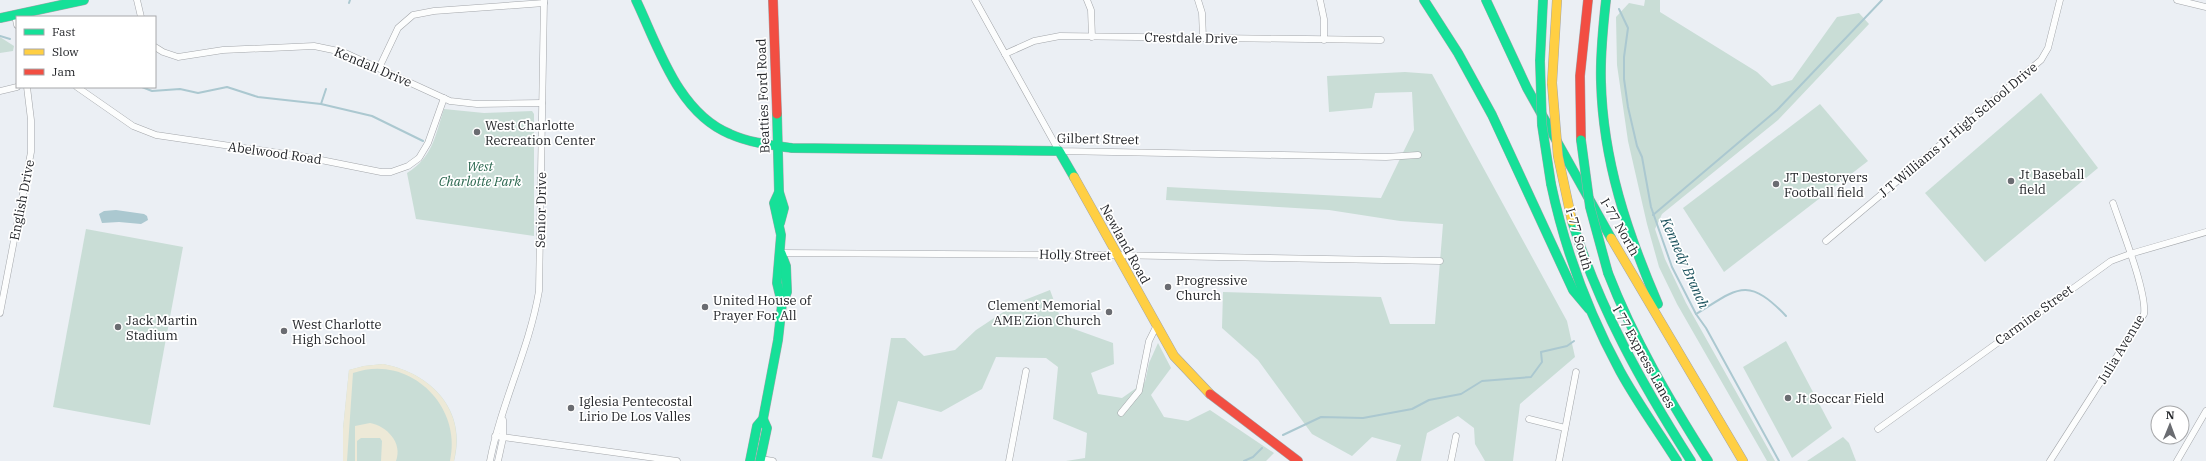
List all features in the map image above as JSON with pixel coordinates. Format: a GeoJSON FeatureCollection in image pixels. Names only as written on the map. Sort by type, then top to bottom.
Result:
{"type":"FeatureCollection","features":[{"type":"Feature","properties":{"kind":"main road"},"geometry":{"type":"LineString","coordinates":[[0,18],[84,0]]}},
{"type":"Feature","properties":{"kind":"main road","name":"Gilbert Street"},"geometry":{"type":"LineString","coordinates":[[636,0],[679,88],[698,114],[727,134],[749,141],[778,147],[1059,152]]}},
{"type":"Feature","properties":{"kind":"main road","name":"Beatties Ford Road"},"geometry":{"type":"LineString","coordinates":[[760,460],[766,428],[763,419],[778,340],[782,304],[777,292],[776,266],[781,253],[780,223],[774,212],[774,201],[779,192],[773,0]]}},
{"type":"Feature","properties":{"kind":"main road"},"geometry":{"type":"LineString","coordinates":[[1424,0],[1458,53],[1492,115],[1526,192],[1546,228],[1572,290],[1589,309]]}},
{"type":"Feature","properties":{"kind":"main road","name":"I-77 North"},"geometry":{"type":"LineString","coordinates":[[1486,0],[1511,58],[1533,99],[1624,262],[1678,349],[1743,461]]}},
{"type":"Feature","properties":{"kind":"main road","name":"I-77 South"},"geometry":{"type":"LineString","coordinates":[[1543,0],[1540,61],[1542,125],[1551,184],[1567,248],[1589,309],[1620,371],[1677,461]]}},
{"type":"Feature","properties":{"kind":"main road","name":"I 77 Express Lanes"},"geometry":{"type":"LineString","coordinates":[[1557,0],[1553,41],[1552,83],[1558,156],[1572,221],[1592,284],[1618,342],[1639,380],[1691,461]]}},
{"type":"Feature","properties":{"kind":"main road","name":"I 77 Express Lanes"},"geometry":{"type":"LineString","coordinates":[[1588,0],[1580,76],[1581,140],[1590,207],[1608,272],[1622,312],[1643,355],[1708,461]]}},
{"type":"Feature","properties":{"kind":"main road"},"geometry":{"type":"LineString","coordinates":[[1606,0],[1601,45],[1601,82],[1604,132],[1610,169],[1620,209],[1633,247],[1678,349]]}},
{"type":"Feature","properties":{"kind":"main road","name":"Newland Road"},"geometry":{"type":"LineString","coordinates":[[1059,152],[1156,327],[1174,356],[1198,384],[1298,461]]}},
{"type":"Feature","properties":{"kind":"main road","name":"Beatties Ford Road"},"geometry":{"type":"LineString","coordinates":[[750,461],[757,426],[763,419]]}},
{"type":"Feature","properties":{"kind":"street"},"geometry":{"type":"LineString","coordinates":[[137,0],[141,16]]}},
{"type":"Feature","properties":{"kind":"street","name":"Newland Road"},"geometry":{"type":"LineString","coordinates":[[976,0],[1059,152]]}},
{"type":"Feature","properties":{"kind":"street"},"geometry":{"type":"LineString","coordinates":[[1087,0],[1090,10],[1092,37]]}},
{"type":"Feature","properties":{"kind":"street"},"geometry":{"type":"LineString","coordinates":[[1198,0],[1202,12],[1203,38]]}},
{"type":"Feature","properties":{"kind":"street"},"geometry":{"type":"LineString","coordinates":[[1320,0],[1324,19],[1324,40]]}},
{"type":"Feature","properties":{"kind":"street","name":"J T Williams Jr High School Drive"},"geometry":{"type":"LineString","coordinates":[[1826,241],[2041,60],[2048,48],[2060,0]]}},
{"type":"Feature","properties":{"kind":"street"},"geometry":{"type":"LineString","coordinates":[[2177,0],[2206,7]]}},
{"type":"Feature","properties":{"kind":"street"},"geometry":{"type":"LineString","coordinates":[[379,68],[398,28],[413,15],[434,11],[544,1]]}},
{"type":"Feature","properties":{"kind":"street","name":"Senior Drive"},"geometry":{"type":"LineString","coordinates":[[490,461],[494,436],[503,414],[508,394],[529,335],[538,291],[544,1]]}},
{"type":"Feature","properties":{"kind":"street"},"geometry":{"type":"LineString","coordinates":[[15,15],[16,20]]}},
{"type":"Feature","properties":{"kind":"street","name":"Crestdale Drive"},"geometry":{"type":"LineString","coordinates":[[1005,54],[1027,43],[1047,38],[1092,37],[1381,40]]}},
{"type":"Feature","properties":{"kind":"street","name":"Kendall Drive"},"geometry":{"type":"LineString","coordinates":[[156,48],[178,57],[223,50],[319,47],[343,52],[444,98],[477,104],[542,103]]}},
{"type":"Feature","properties":{"kind":"street"},"geometry":{"type":"LineString","coordinates":[[0,90],[16,87]]}},
{"type":"Feature","properties":{"kind":"street","name":"English Drive"},"geometry":{"type":"LineString","coordinates":[[0,312],[31,152],[32,120],[27,88]]}},
{"type":"Feature","properties":{"kind":"street","name":"Abelwood Road"},"geometry":{"type":"LineString","coordinates":[[77,88],[133,126],[156,136],[306,157],[382,172],[400,170],[419,158],[428,143],[444,98]]}},
{"type":"Feature","properties":{"kind":"street","name":"Gilbert Street"},"geometry":{"type":"LineString","coordinates":[[1059,152],[1418,155]]}},
{"type":"Feature","properties":{"kind":"street","name":"Julia Avenue"},"geometry":{"type":"LineString","coordinates":[[2050,461],[2144,314],[2145,305],[2113,203]]}},
{"type":"Feature","properties":{"kind":"street","name":"Carmine Street"},"geometry":{"type":"LineString","coordinates":[[1878,429],[2102,267],[2130,254],[2206,232]]}},
{"type":"Feature","properties":{"kind":"street","name":"Holly Street"},"geometry":{"type":"LineString","coordinates":[[781,253],[1440,261]]}},
{"type":"Feature","properties":{"kind":"street"},"geometry":{"type":"LineString","coordinates":[[1121,413],[1139,391],[1147,347],[1156,327]]}},
{"type":"Feature","properties":{"kind":"street"},"geometry":{"type":"LineString","coordinates":[[1009,461],[1026,371]]}},
{"type":"Feature","properties":{"kind":"street"},"geometry":{"type":"LineString","coordinates":[[1559,461],[1576,372]]}},
{"type":"Feature","properties":{"kind":"street"},"geometry":{"type":"LineString","coordinates":[[2178,461],[2206,410]]}},
{"type":"Feature","properties":{"kind":"street","name":"Senior Drive"},"geometry":{"type":"LineString","coordinates":[[498,461],[503,438],[503,414]]}},
{"type":"Feature","properties":{"kind":"street"},"geometry":{"type":"LineString","coordinates":[[1529,420],[1565,428]]}},
{"type":"Feature","properties":{"kind":"street"},"geometry":{"type":"LineString","coordinates":[[494,436],[677,461]]}},
{"type":"Feature","properties":{"kind":"street"},"geometry":{"type":"LineString","coordinates":[[1451,461],[1456,436]]}},
{"type":"Feature","properties":{"kind":"street"},"geometry":{"type":"LineString","coordinates":[[760,460],[773,461]]}},
{"type":"Feature","properties":{"kind":"green space"},"geometry":{"type":"Polygon","coordinates":[[[1645,0],[1660,0],[1660,12],[1757,72],[1772,86],[1792,80],[1837,17],[1859,13],[1869,24],[1778,120],[1662,214],[1655,229],[1665,259],[1686,303],[1775,461],[1767,461],[1677,304],[1659,267],[1647,224],[1628,141],[1617,65],[1616,17],[1629,3],[1644,6],[1645,0]]]}},
{"type":"Feature","properties":{"kind":"green space"},"geometry":{"type":"Polygon","coordinates":[[[0,37],[14,46],[13,51],[0,53],[0,37]]]}},
{"type":"Feature","properties":{"kind":"green space"},"geometry":{"type":"Polygon","coordinates":[[[1405,72],[1432,74],[1567,321],[1575,357],[1520,404],[1513,461],[1485,461],[1475,444],[1474,428],[1458,416],[1427,433],[1421,461],[1396,461],[1401,445],[1372,437],[1352,456],[1312,434],[1258,360],[1222,328],[1223,292],[1381,297],[1390,324],[1435,324],[1443,224],[1400,221],[1329,210],[1166,200],[1167,187],[1381,198],[1414,130],[1412,92],[1375,93],[1372,108],[1329,112],[1327,76],[1405,72]]]}},
{"type":"Feature","properties":{"kind":"green space","name":"Jt Baseball field"},"geometry":{"type":"Polygon","coordinates":[[[2041,93],[2098,168],[1985,262],[1925,193],[2041,93]]]}},
{"type":"Feature","properties":{"kind":"green space","name":"JT Destoryers Football field"},"geometry":{"type":"Polygon","coordinates":[[[1820,104],[1868,161],[1724,272],[1683,208],[1820,104]]]}},
{"type":"Feature","properties":{"kind":"green space","name":"West Charlotte Park"},"geometry":{"type":"Polygon","coordinates":[[[444,109],[484,113],[532,111],[534,114],[534,236],[416,219],[407,173],[416,167],[428,153],[444,109]]]}},
{"type":"Feature","properties":{"kind":"green space","name":"Jack Martin Stadium"},"geometry":{"type":"Polygon","coordinates":[[[86,229],[183,247],[150,425],[53,407],[86,229]]]}},
{"type":"Feature","properties":{"kind":"green space"},"geometry":{"type":"Polygon","coordinates":[[[1050,290],[1063,325],[1113,343],[1114,364],[1091,373],[1098,394],[1122,398],[1145,382],[1149,363],[1158,343],[1171,368],[1151,395],[1164,417],[1188,421],[1210,410],[1274,453],[1266,461],[1066,461],[1085,458],[1087,433],[1053,419],[1058,367],[1046,358],[996,357],[982,389],[941,412],[898,401],[882,459],[872,457],[891,338],[905,338],[924,356],[955,350],[976,330],[1017,303],[1050,290]]]}},
{"type":"Feature","properties":{"kind":"green space","name":"Jt Soccar Field"},"geometry":{"type":"Polygon","coordinates":[[[1786,341],[1832,428],[1792,458],[1743,367],[1786,341]]]}},
{"type":"Feature","properties":{"kind":"green space"},"geometry":{"type":"Polygon","coordinates":[[[383,364],[416,376],[430,385],[441,397],[450,410],[455,426],[457,443],[454,461],[343,461],[343,429],[349,370],[364,366],[383,364]]]}},
{"type":"Feature","properties":{"kind":"green space"},"geometry":{"type":"Polygon","coordinates":[[[1843,437],[1849,443],[1856,461],[1807,461],[1843,437]]]}},
{"type":"Feature","properties":{"kind":"sand"},"geometry":{"type":"Polygon","coordinates":[[[383,364],[416,376],[430,385],[441,397],[450,410],[455,426],[457,443],[454,461],[450,461],[452,440],[448,421],[440,403],[427,388],[411,377],[393,370],[373,369],[353,373],[347,461],[343,461],[343,429],[349,370],[364,366],[383,364]]]}},
{"type":"Feature","properties":{"kind":"sand"},"geometry":{"type":"Polygon","coordinates":[[[370,423],[382,428],[392,436],[398,454],[396,461],[381,461],[382,441],[380,438],[361,438],[357,441],[357,461],[355,461],[355,426],[370,423]]]}},
{"type":"Feature","properties":{"kind":"water"},"geometry":{"type":"Polygon","coordinates":[[[116,210],[144,214],[147,216],[148,220],[141,224],[119,222],[102,223],[99,214],[104,211],[116,210]]]}},
{"type":"Feature","properties":{"kind":"waterway"},"geometry":{"type":"LineString","coordinates":[[1653,215],[1777,110],[1882,0]]}},
{"type":"Feature","properties":{"kind":"waterway","name":"Kennedy Branch"},"geometry":{"type":"LineString","coordinates":[[1619,9],[1628,28],[1624,57],[1624,79],[1628,107],[1637,146],[1642,157],[1651,207],[1672,267],[1696,314],[1706,328],[1779,461]]}},
{"type":"Feature","properties":{"kind":"waterway"},"geometry":{"type":"LineString","coordinates":[[0,36],[10,39]]}},
{"type":"Feature","properties":{"kind":"waterway"},"geometry":{"type":"LineString","coordinates":[[144,88],[152,91],[180,89],[198,93],[227,87],[258,97],[321,104],[372,116],[423,141]]}},
{"type":"Feature","properties":{"kind":"waterway"},"geometry":{"type":"LineString","coordinates":[[321,104],[326,89]]}},
{"type":"Feature","properties":{"kind":"waterway"},"geometry":{"type":"LineString","coordinates":[[1696,314],[1722,298],[1742,290],[1751,291],[1761,295],[1773,303],[1786,316]]}},
{"type":"Feature","properties":{"kind":"waterway"},"geometry":{"type":"LineString","coordinates":[[1283,435],[1321,417],[1363,418],[1412,409],[1429,400],[1461,394],[1482,381],[1531,377],[1542,362],[1541,352],[1567,346],[1574,341]]}},
{"type":"Feature","properties":{"kind":"waterway"},"geometry":{"type":"LineString","coordinates":[[1244,461],[1253,457],[1262,448]]}},
{"type":"Feature","properties":{"kind":"traffic: fast"},"geometry":{"type":"LineString","coordinates":[[0,18],[84,0]]}},
{"type":"Feature","properties":{"kind":"traffic: fast"},"geometry":{"type":"LineString","coordinates":[[636,0],[662,57],[683,95],[696,111],[712,124],[730,134],[745,140],[792,148],[1059,151],[1074,177]]}},
{"type":"Feature","properties":{"kind":"traffic: fast"},"geometry":{"type":"LineString","coordinates":[[1424,0],[1458,53],[1492,115],[1573,290],[1589,309]]}},
{"type":"Feature","properties":{"kind":"traffic: fast"},"geometry":{"type":"LineString","coordinates":[[1486,0],[1527,88],[1611,238]]}},
{"type":"Feature","properties":{"kind":"traffic: fast"},"geometry":{"type":"LineString","coordinates":[[1540,61],[1543,0]]}},
{"type":"Feature","properties":{"kind":"traffic: fast"},"geometry":{"type":"LineString","coordinates":[[1606,0],[1601,72],[1606,140],[1627,223],[1636,250],[1658,304]]}},
{"type":"Feature","properties":{"kind":"traffic: fast"},"geometry":{"type":"LineString","coordinates":[[1540,61],[1542,125],[1551,184]]}},
{"type":"Feature","properties":{"kind":"traffic: fast"},"geometry":{"type":"LineString","coordinates":[[777,114],[779,192],[784,208],[780,223]]}},
{"type":"Feature","properties":{"kind":"traffic: fast"},"geometry":{"type":"LineString","coordinates":[[1581,140],[1590,207],[1608,273]]}},
{"type":"Feature","properties":{"kind":"traffic: fast"},"geometry":{"type":"LineString","coordinates":[[1551,184],[1563,233],[1571,257],[1588,303],[1608,349],[1640,405],[1677,461]]}},
{"type":"Feature","properties":{"kind":"traffic: fast"},"geometry":{"type":"LineString","coordinates":[[779,192],[774,203],[781,235],[777,283],[782,304]]}},
{"type":"Feature","properties":{"kind":"traffic: fast"},"geometry":{"type":"LineString","coordinates":[[1572,221],[1595,284],[1623,345],[1691,461]]}},
{"type":"Feature","properties":{"kind":"traffic: fast"},"geometry":{"type":"LineString","coordinates":[[750,461],[757,426],[763,419],[778,340],[782,304],[787,292],[786,266],[781,253]]}},
{"type":"Feature","properties":{"kind":"traffic: fast"},"geometry":{"type":"LineString","coordinates":[[1608,273],[1641,346],[1680,416],[1708,461]]}},
{"type":"Feature","properties":{"kind":"traffic: fast"},"geometry":{"type":"LineString","coordinates":[[760,461],[767,428],[763,419]]}},
{"type":"Feature","properties":{"kind":"traffic: slow"},"geometry":{"type":"LineString","coordinates":[[1552,83],[1557,0]]}},
{"type":"Feature","properties":{"kind":"traffic: slow"},"geometry":{"type":"LineString","coordinates":[[1552,83],[1558,156],[1572,221]]}},
{"type":"Feature","properties":{"kind":"traffic: slow"},"geometry":{"type":"LineString","coordinates":[[1074,177],[1174,356],[1210,394]]}},
{"type":"Feature","properties":{"kind":"traffic: slow"},"geometry":{"type":"LineString","coordinates":[[1611,238],[1743,461]]}},
{"type":"Feature","properties":{"kind":"traffic: jam"},"geometry":{"type":"LineString","coordinates":[[773,0],[777,114]]}},
{"type":"Feature","properties":{"kind":"traffic: jam"},"geometry":{"type":"LineString","coordinates":[[1581,140],[1580,76],[1588,0]]}},
{"type":"Feature","properties":{"kind":"traffic: jam"},"geometry":{"type":"LineString","coordinates":[[1210,394],[1298,461]]}},
{"type":"Feature","properties":{"kind":"place","name":"West Charlotte Recreation Center"},"geometry":{"type":"Point","coordinates":[477,132]}},
{"type":"Feature","properties":{"kind":"place","name":"Jt Baseball field"},"geometry":{"type":"Point","coordinates":[2011,181]}},
{"type":"Feature","properties":{"kind":"place","name":"JT Destoryers Football field"},"geometry":{"type":"Point","coordinates":[1776,184]}},
{"type":"Feature","properties":{"kind":"place","name":"Progressive Church"},"geometry":{"type":"Point","coordinates":[1168,287]}},
{"type":"Feature","properties":{"kind":"place","name":"United House of Prayer For All"},"geometry":{"type":"Point","coordinates":[705,307]}},
{"type":"Feature","properties":{"kind":"place","name":"Clement Memorial AME Zion Church"},"geometry":{"type":"Point","coordinates":[1109,312]}},
{"type":"Feature","properties":{"kind":"place","name":"Jack Martin Stadium"},"geometry":{"type":"Point","coordinates":[118,327]}},
{"type":"Feature","properties":{"kind":"place","name":"West Charlotte High School"},"geometry":{"type":"Point","coordinates":[284,331]}},
{"type":"Feature","properties":{"kind":"place","name":"Jt Soccar Field"},"geometry":{"type":"Point","coordinates":[1788,398]}},
{"type":"Feature","properties":{"kind":"place","name":"Iglesia Pentecostal Lirio De Los Valles"},"geometry":{"type":"Point","coordinates":[571,408]}}]}
